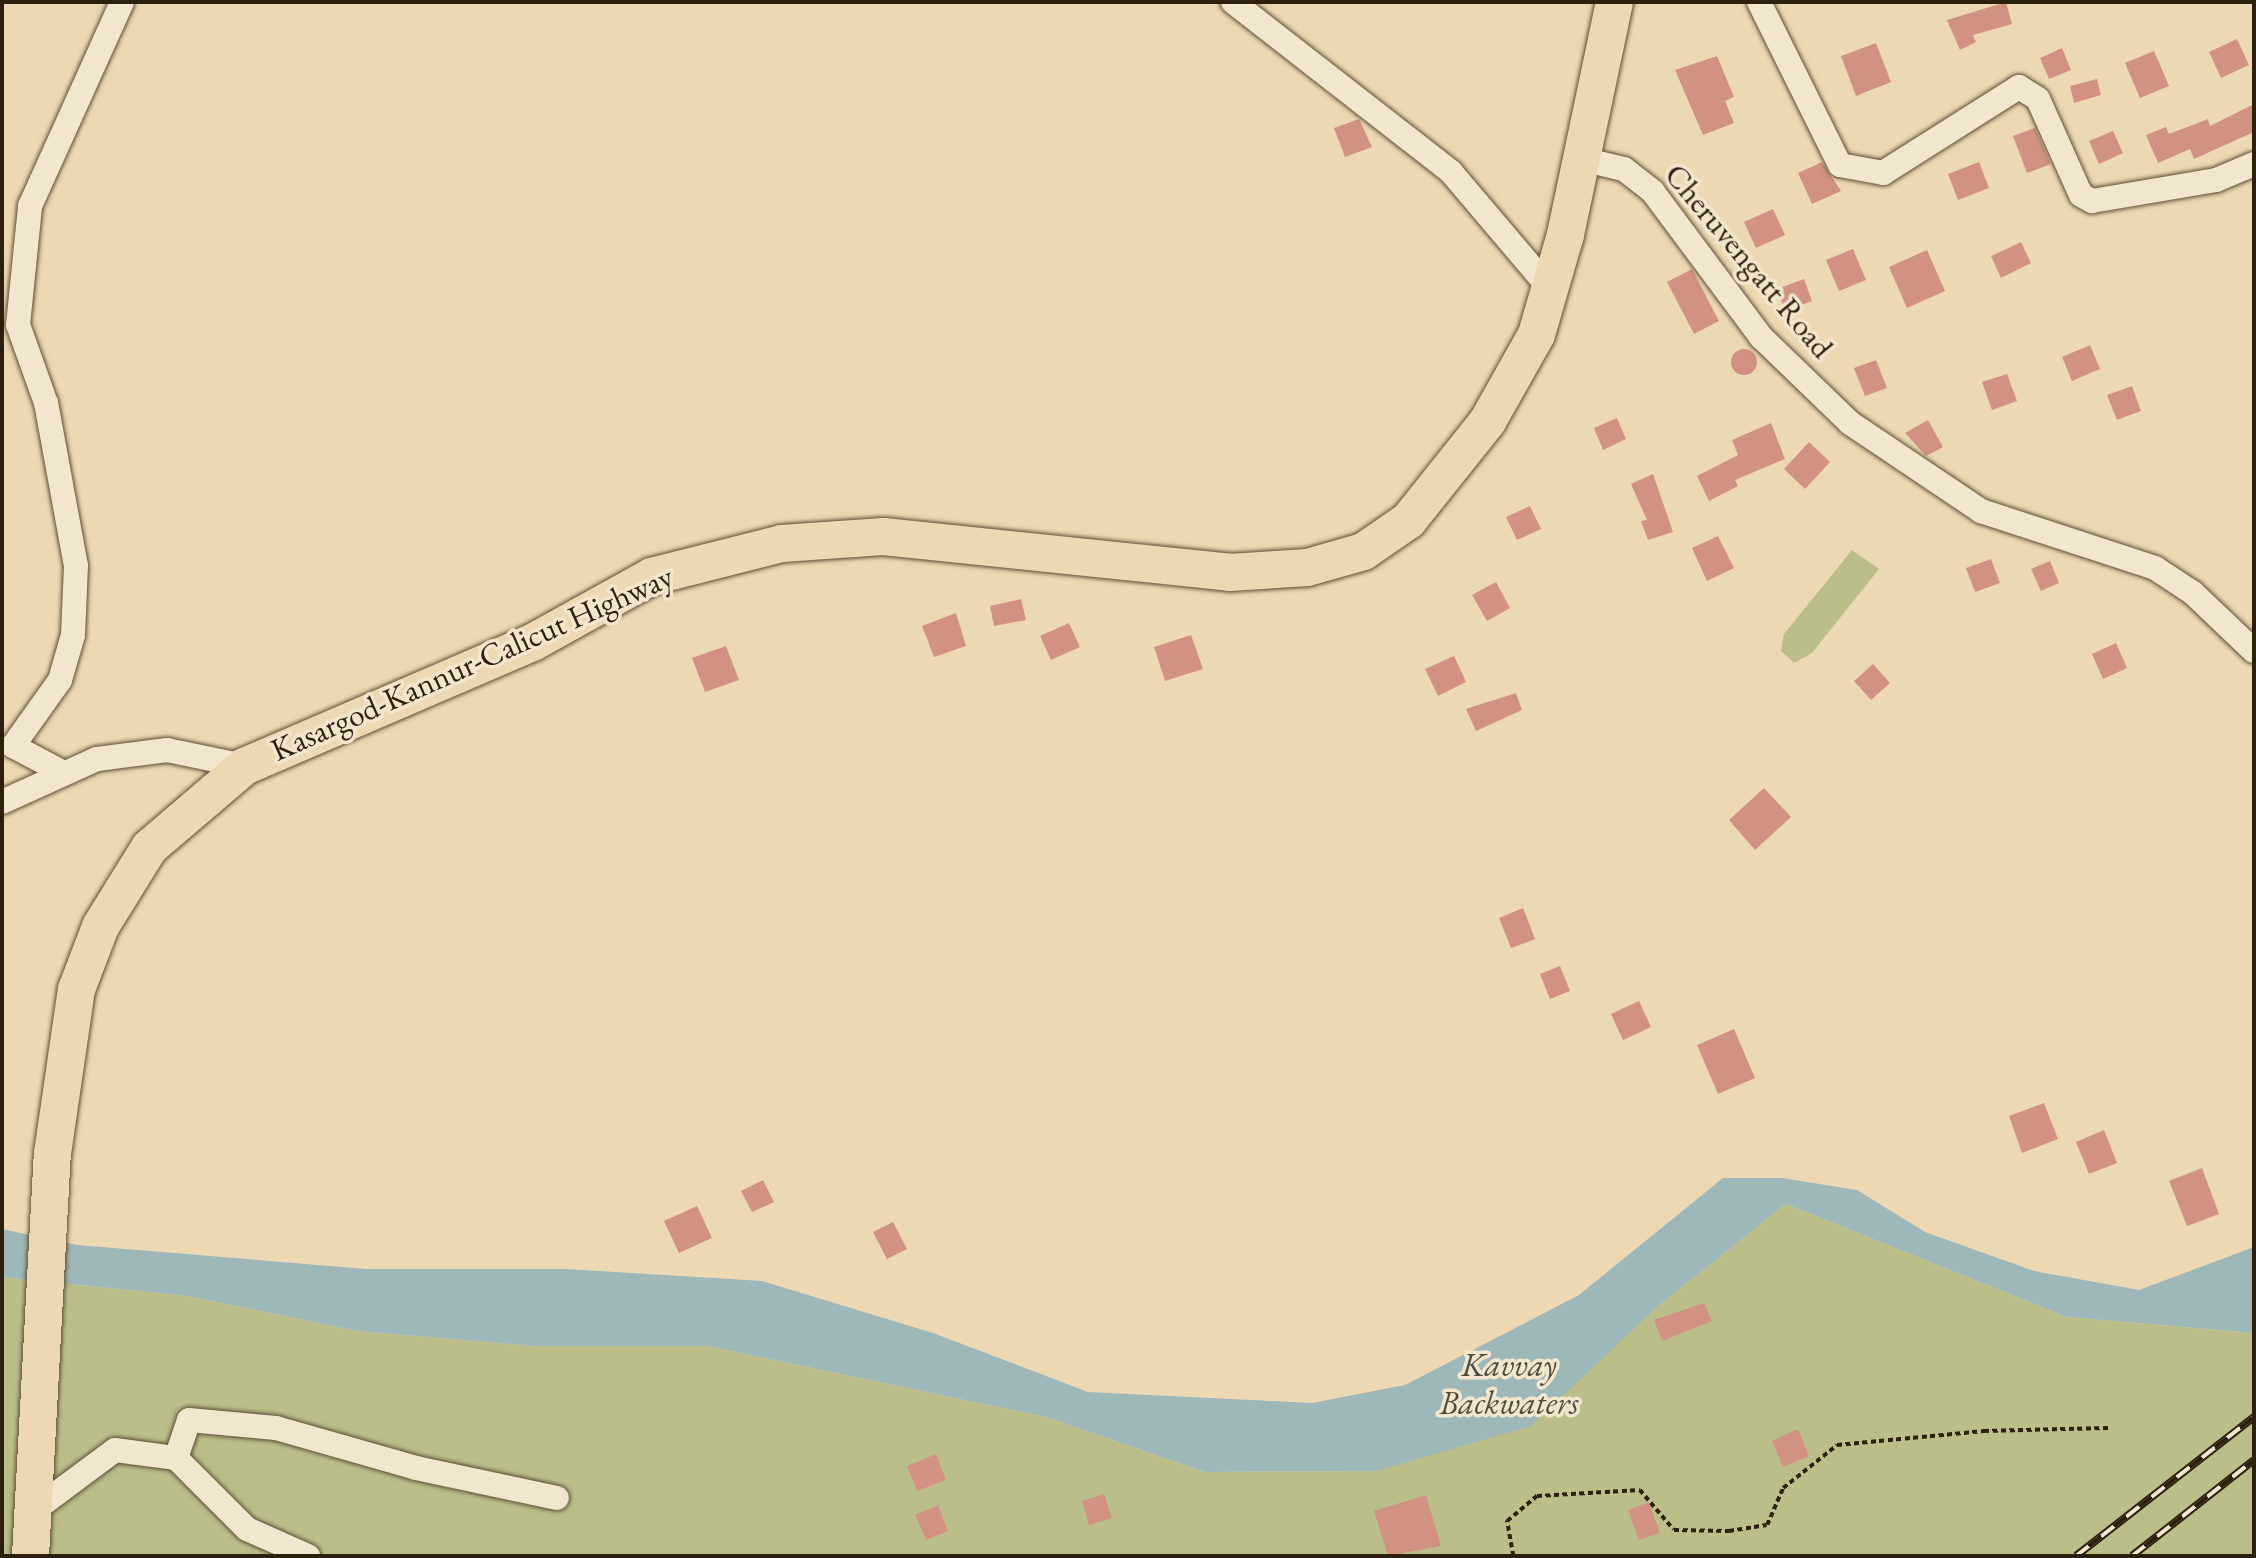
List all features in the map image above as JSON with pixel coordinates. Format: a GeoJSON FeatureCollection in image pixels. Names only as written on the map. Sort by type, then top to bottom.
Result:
{"type":"FeatureCollection","features":[{"type":"Feature","properties":{"kind":"highway","name":"Kasargod-Kannur-Calicut Highway"},"geometry":{"type":"LineString","coordinates":[[33,1511],[52,1153],[76,989],[100,926],[149,847],[243,766],[532,642],[651,576],[781,543],[883,536],[1229,572],[1307,567],[1363,551],[1408,520],[1487,421],[1536,334],[1551,290],[1577,158],[1614,2]]}},
{"type":"Feature","properties":{"kind":"highway"},"geometry":{"type":"LineString","coordinates":[[30,1556],[33,1511]]}},
{"type":"Feature","properties":{"kind":"street"},"geometry":{"type":"LineString","coordinates":[[64,773],[13,746],[60,680],[73,635],[76,566],[46,403],[18,325],[30,206],[122,2]]}},
{"type":"Feature","properties":{"kind":"street"},"geometry":{"type":"LineString","coordinates":[[1233,2],[1451,172],[1551,290]]}},
{"type":"Feature","properties":{"kind":"street"},"geometry":{"type":"LineString","coordinates":[[1759,2],[1840,165],[1883,173],[2019,87],[2038,99],[2081,195],[2092,201],[2216,180],[2254,164]]}},
{"type":"Feature","properties":{"kind":"street","name":"Cheruvengatt Road"},"geometry":{"type":"LineString","coordinates":[[1577,158],[1623,169],[1653,192],[1761,337],[1850,423],[1981,511],[2155,568],[2193,593],[2254,651]]}},
{"type":"Feature","properties":{"kind":"street"},"geometry":{"type":"LineString","coordinates":[[2,802],[97,759],[167,750],[243,766]]}},
{"type":"Feature","properties":{"kind":"street"},"geometry":{"type":"LineString","coordinates":[[176,1458],[189,1420],[276,1428],[416,1468],[556,1498]]}},
{"type":"Feature","properties":{"kind":"street"},"geometry":{"type":"LineString","coordinates":[[33,1511],[115,1450],[176,1458],[247,1528],[308,1556]]}},
{"type":"Feature","properties":{"kind":"path"},"geometry":{"type":"LineString","coordinates":[[1513,1556],[1507,1521],[1537,1496],[1640,1490],[1674,1530],[1729,1531],[1767,1525],[1783,1488],[1837,1445],[2109,1427]]}},
{"type":"Feature","properties":{"kind":"green space"},"geometry":{"type":"Polygon","coordinates":[[[1852,550],[1879,569],[1812,653],[1794,663],[1781,651],[1784,634],[1852,550]]]}},
{"type":"Feature","properties":{"kind":"green space"},"geometry":{"type":"Polygon","coordinates":[[[1786,1204],[2067,1317],[2254,1333],[2254,1556],[2,1556],[2,1277],[187,1296],[357,1331],[535,1346],[707,1346],[1046,1417],[1205,1472],[1377,1471],[1656,1308],[1786,1204]]]}},
{"type":"Feature","properties":{"kind":"water","name":"Kavvay Backwaters"},"geometry":{"type":"Polygon","coordinates":[[[1723,1178],[1782,1178],[1857,1190],[1925,1232],[2034,1271],[2139,1290],[2254,1247],[2254,1333],[2067,1317],[1786,1204],[1656,1308],[1531,1426],[1377,1471],[1205,1472],[1046,1417],[707,1346],[535,1346],[357,1331],[187,1296],[2,1277],[2,1229],[77,1245],[366,1269],[566,1269],[762,1281],[933,1333],[1088,1392],[1312,1403],[1405,1385],[1579,1295],[1723,1178]]]}},
{"type":"Feature","properties":{"kind":"building"},"geometry":{"type":"Polygon","coordinates":[[[2006,2],[2012,24],[1973,35],[1976,42],[1960,50],[1947,20],[2006,2]]]}},
{"type":"Feature","properties":{"kind":"building"},"geometry":{"type":"Polygon","coordinates":[[[2237,39],[2249,65],[2221,78],[2209,52],[2237,39]]]}},
{"type":"Feature","properties":{"kind":"building"},"geometry":{"type":"Polygon","coordinates":[[[1876,43],[1891,82],[1856,96],[1841,56],[1876,43]]]}},
{"type":"Feature","properties":{"kind":"building"},"geometry":{"type":"Polygon","coordinates":[[[2062,48],[2071,70],[2049,79],[2040,58],[2062,48]]]}},
{"type":"Feature","properties":{"kind":"building"},"geometry":{"type":"Polygon","coordinates":[[[2154,51],[2169,86],[2140,98],[2125,63],[2154,51]]]}},
{"type":"Feature","properties":{"kind":"building"},"geometry":{"type":"Polygon","coordinates":[[[1717,56],[1734,97],[1725,101],[1734,123],[1703,135],[1675,70],[1717,56]]]}},
{"type":"Feature","properties":{"kind":"building"},"geometry":{"type":"Polygon","coordinates":[[[2097,79],[2101,95],[2074,103],[2070,86],[2097,79]]]}},
{"type":"Feature","properties":{"kind":"building"},"geometry":{"type":"Polygon","coordinates":[[[2254,104],[2254,132],[2194,159],[2190,149],[2158,163],[2146,135],[2166,127],[2169,134],[2208,119],[2210,126],[2254,104]]]}},
{"type":"Feature","properties":{"kind":"building"},"geometry":{"type":"Polygon","coordinates":[[[1359,119],[1372,147],[1345,157],[1334,128],[1359,119]]]}},
{"type":"Feature","properties":{"kind":"building"},"geometry":{"type":"Polygon","coordinates":[[[2035,128],[2051,164],[2027,173],[2013,136],[2035,128]]]}},
{"type":"Feature","properties":{"kind":"building"},"geometry":{"type":"Polygon","coordinates":[[[2113,131],[2123,153],[2099,164],[2089,141],[2113,131]]]}},
{"type":"Feature","properties":{"kind":"building"},"geometry":{"type":"Polygon","coordinates":[[[1822,162],[1841,191],[1812,204],[1798,173],[1822,162]]]}},
{"type":"Feature","properties":{"kind":"building"},"geometry":{"type":"Polygon","coordinates":[[[1979,162],[1989,188],[1958,200],[1948,174],[1979,162]]]}},
{"type":"Feature","properties":{"kind":"building"},"geometry":{"type":"Polygon","coordinates":[[[1773,209],[1785,235],[1756,248],[1744,222],[1773,209]]]}},
{"type":"Feature","properties":{"kind":"building"},"geometry":{"type":"Polygon","coordinates":[[[2021,242],[2031,263],[2001,278],[1991,256],[2021,242]]]}},
{"type":"Feature","properties":{"kind":"building"},"geometry":{"type":"Polygon","coordinates":[[[1853,249],[1866,280],[1839,291],[1826,260],[1853,249]]]}},
{"type":"Feature","properties":{"kind":"building"},"geometry":{"type":"Polygon","coordinates":[[[1927,250],[1945,291],[1907,308],[1889,267],[1927,250]]]}},
{"type":"Feature","properties":{"kind":"building"},"geometry":{"type":"Polygon","coordinates":[[[1692,269],[1719,321],[1694,334],[1667,282],[1692,269]]]}},
{"type":"Feature","properties":{"kind":"building"},"geometry":{"type":"Polygon","coordinates":[[[1804,279],[1812,301],[1785,311],[1777,289],[1804,279]]]}},
{"type":"Feature","properties":{"kind":"building"},"geometry":{"type":"Polygon","coordinates":[[[2090,345],[2100,369],[2072,381],[2062,357],[2090,345]]]}},
{"type":"Feature","properties":{"kind":"building"},"geometry":{"type":"Polygon","coordinates":[[[1744,349],[1753,353],[1757,362],[1753,371],[1744,375],[1735,371],[1731,362],[1735,353],[1744,349]]]}},
{"type":"Feature","properties":{"kind":"building"},"geometry":{"type":"Polygon","coordinates":[[[1876,360],[1887,388],[1865,396],[1854,368],[1876,360]]]}},
{"type":"Feature","properties":{"kind":"building"},"geometry":{"type":"Polygon","coordinates":[[[2007,374],[2017,401],[1992,410],[1982,382],[2007,374]]]}},
{"type":"Feature","properties":{"kind":"building"},"geometry":{"type":"Polygon","coordinates":[[[2132,386],[2141,411],[2117,420],[2107,395],[2132,386]]]}},
{"type":"Feature","properties":{"kind":"building"},"geometry":{"type":"Polygon","coordinates":[[[1617,418],[1626,439],[1603,450],[1594,428],[1617,418]]]}},
{"type":"Feature","properties":{"kind":"building"},"geometry":{"type":"Polygon","coordinates":[[[1928,420],[1943,447],[1926,456],[1905,433],[1928,420]]]}},
{"type":"Feature","properties":{"kind":"building"},"geometry":{"type":"Polygon","coordinates":[[[1771,423],[1785,459],[1735,480],[1738,486],[1709,501],[1697,476],[1738,455],[1732,440],[1771,423]]]}},
{"type":"Feature","properties":{"kind":"building"},"geometry":{"type":"Polygon","coordinates":[[[1809,442],[1830,462],[1805,489],[1784,469],[1809,442]]]}},
{"type":"Feature","properties":{"kind":"building"},"geometry":{"type":"Polygon","coordinates":[[[1653,474],[1673,532],[1648,540],[1641,521],[1647,520],[1631,484],[1653,474]]]}},
{"type":"Feature","properties":{"kind":"building"},"geometry":{"type":"Polygon","coordinates":[[[1530,506],[1541,529],[1517,540],[1506,517],[1530,506]]]}},
{"type":"Feature","properties":{"kind":"building"},"geometry":{"type":"Polygon","coordinates":[[[1718,536],[1734,568],[1707,581],[1692,548],[1718,536]]]}},
{"type":"Feature","properties":{"kind":"building"},"geometry":{"type":"Polygon","coordinates":[[[1991,559],[2000,583],[1975,592],[1966,568],[1991,559]]]}},
{"type":"Feature","properties":{"kind":"building"},"geometry":{"type":"Polygon","coordinates":[[[2050,561],[2059,583],[2041,591],[2031,569],[2050,561]]]}},
{"type":"Feature","properties":{"kind":"building"},"geometry":{"type":"Polygon","coordinates":[[[1496,582],[1510,608],[1487,621],[1472,595],[1496,582]]]}},
{"type":"Feature","properties":{"kind":"building"},"geometry":{"type":"Polygon","coordinates":[[[1021,599],[1026,620],[994,626],[990,606],[1021,599]]]}},
{"type":"Feature","properties":{"kind":"building"},"geometry":{"type":"Polygon","coordinates":[[[956,613],[966,646],[934,657],[922,626],[956,613]]]}},
{"type":"Feature","properties":{"kind":"building"},"geometry":{"type":"Polygon","coordinates":[[[1069,623],[1080,647],[1051,660],[1040,636],[1069,623]]]}},
{"type":"Feature","properties":{"kind":"building"},"geometry":{"type":"Polygon","coordinates":[[[1191,635],[1203,669],[1165,681],[1154,647],[1191,635]]]}},
{"type":"Feature","properties":{"kind":"building"},"geometry":{"type":"Polygon","coordinates":[[[2116,643],[2127,668],[2103,679],[2092,654],[2116,643]]]}},
{"type":"Feature","properties":{"kind":"building"},"geometry":{"type":"Polygon","coordinates":[[[726,646],[739,680],[705,692],[692,658],[726,646]]]}},
{"type":"Feature","properties":{"kind":"building"},"geometry":{"type":"Polygon","coordinates":[[[1454,656],[1466,682],[1438,696],[1425,669],[1454,656]]]}},
{"type":"Feature","properties":{"kind":"building"},"geometry":{"type":"Polygon","coordinates":[[[1873,664],[1890,683],[1871,700],[1854,681],[1873,664]]]}},
{"type":"Feature","properties":{"kind":"building"},"geometry":{"type":"Polygon","coordinates":[[[1516,693],[1522,710],[1476,731],[1466,709],[1516,693]]]}},
{"type":"Feature","properties":{"kind":"building"},"geometry":{"type":"Polygon","coordinates":[[[1764,788],[1791,817],[1755,850],[1729,820],[1764,788]]]}},
{"type":"Feature","properties":{"kind":"building"},"geometry":{"type":"Polygon","coordinates":[[[1523,908],[1535,939],[1511,948],[1499,918],[1523,908]]]}},
{"type":"Feature","properties":{"kind":"building"},"geometry":{"type":"Polygon","coordinates":[[[1560,966],[1570,991],[1550,999],[1540,974],[1560,966]]]}},
{"type":"Feature","properties":{"kind":"building"},"geometry":{"type":"Polygon","coordinates":[[[1639,1001],[1651,1027],[1623,1040],[1611,1014],[1639,1001]]]}},
{"type":"Feature","properties":{"kind":"building"},"geometry":{"type":"Polygon","coordinates":[[[1734,1029],[1755,1078],[1718,1094],[1697,1045],[1734,1029]]]}},
{"type":"Feature","properties":{"kind":"building"},"geometry":{"type":"Polygon","coordinates":[[[2044,1103],[2058,1139],[2022,1153],[2009,1116],[2044,1103]]]}},
{"type":"Feature","properties":{"kind":"building"},"geometry":{"type":"Polygon","coordinates":[[[2104,1130],[2117,1163],[2089,1174],[2076,1142],[2104,1130]]]}},
{"type":"Feature","properties":{"kind":"building"},"geometry":{"type":"Polygon","coordinates":[[[2202,1168],[2219,1214],[2187,1226],[2169,1181],[2202,1168]]]}},
{"type":"Feature","properties":{"kind":"building"},"geometry":{"type":"Polygon","coordinates":[[[763,1180],[774,1202],[752,1212],[741,1191],[763,1180]]]}},
{"type":"Feature","properties":{"kind":"building"},"geometry":{"type":"Polygon","coordinates":[[[697,1206],[712,1238],[679,1253],[664,1221],[697,1206]]]}},
{"type":"Feature","properties":{"kind":"building"},"geometry":{"type":"Polygon","coordinates":[[[893,1222],[907,1249],[887,1259],[873,1232],[893,1222]]]}},
{"type":"Feature","properties":{"kind":"building"},"geometry":{"type":"Polygon","coordinates":[[[1704,1303],[1712,1321],[1662,1341],[1654,1320],[1704,1303]]]}},
{"type":"Feature","properties":{"kind":"building"},"geometry":{"type":"Polygon","coordinates":[[[1798,1429],[1809,1456],[1783,1467],[1772,1441],[1798,1429]]]}},
{"type":"Feature","properties":{"kind":"building"},"geometry":{"type":"Polygon","coordinates":[[[936,1454],[946,1480],[917,1491],[907,1466],[936,1454]]]}},
{"type":"Feature","properties":{"kind":"building"},"geometry":{"type":"Polygon","coordinates":[[[1104,1494],[1112,1518],[1089,1525],[1082,1501],[1104,1494]]]}},
{"type":"Feature","properties":{"kind":"building"},"geometry":{"type":"Polygon","coordinates":[[[1426,1495],[1441,1546],[1388,1556],[1374,1511],[1426,1495]]]}},
{"type":"Feature","properties":{"kind":"building"},"geometry":{"type":"Polygon","coordinates":[[[1649,1502],[1660,1533],[1639,1540],[1628,1510],[1649,1502]]]}},
{"type":"Feature","properties":{"kind":"building"},"geometry":{"type":"Polygon","coordinates":[[[938,1505],[948,1531],[926,1540],[915,1515],[938,1505]]]}},
{"type":"Feature","properties":{"kind":"railway"},"geometry":{"type":"LineString","coordinates":[[2076,1556],[2254,1417]]}},
{"type":"Feature","properties":{"kind":"railway"},"geometry":{"type":"LineString","coordinates":[[2132,1556],[2254,1460]]}}]}
